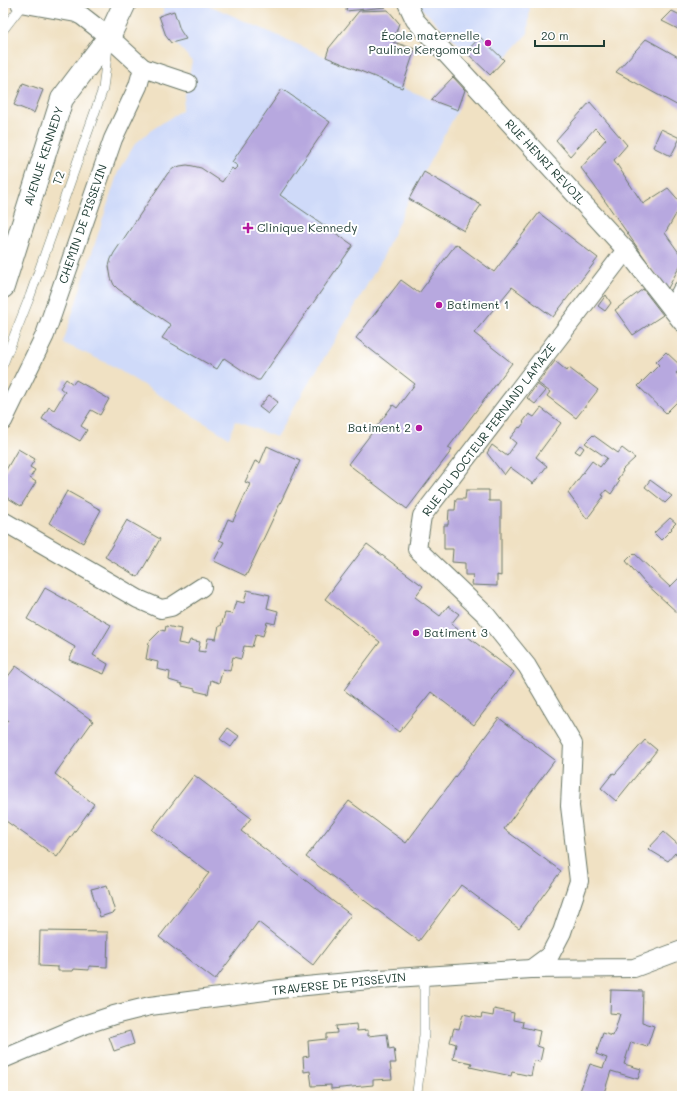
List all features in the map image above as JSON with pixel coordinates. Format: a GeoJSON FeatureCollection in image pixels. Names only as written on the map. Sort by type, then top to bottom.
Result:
{"type":"FeatureCollection","features":[{"type":"Feature","properties":{"kind":"main road","name":"AVENUE KENNEDY"},"geometry":{"type":"LineString","coordinates":[[109,37],[114,3]]}},
{"type":"Feature","properties":{"kind":"main road","name":"AVENUE KENNEDY"},"geometry":{"type":"LineString","coordinates":[[3,287],[62,99],[109,37],[125,3]]}},
{"type":"Feature","properties":{"kind":"street","name":"RUE HENRI REVOIL"},"geometry":{"type":"LineString","coordinates":[[407,3],[415,20],[626,250],[677,315]]}},
{"type":"Feature","properties":{"kind":"street"},"geometry":{"type":"LineString","coordinates":[[28,4],[76,13],[109,37],[143,68],[188,83]]}},
{"type":"Feature","properties":{"kind":"street","name":"CHEMIN DE PISSEVIN"},"geometry":{"type":"LineString","coordinates":[[3,421],[45,335],[113,139],[138,86],[143,68]]}},
{"type":"Feature","properties":{"kind":"street","name":"RUE DU DOCTEUR FERNAND LAMAZE"},"geometry":{"type":"LineString","coordinates":[[531,969],[550,955],[562,932],[579,881],[570,806],[573,744],[527,666],[486,615],[417,549],[422,516],[626,250]]}},
{"type":"Feature","properties":{"kind":"street"},"geometry":{"type":"LineString","coordinates":[[677,315],[682,290]]}},
{"type":"Feature","properties":{"kind":"street"},"geometry":{"type":"LineString","coordinates":[[3,521],[138,599],[161,609],[171,607],[202,587]]}},
{"type":"Feature","properties":{"kind":"street","name":"TRAVERSE DE PISSEVIN"},"geometry":{"type":"LineString","coordinates":[[3,1059],[81,1026],[114,1015],[150,1006],[296,987],[380,979],[531,969],[634,968],[682,950]]}},
{"type":"Feature","properties":{"kind":"lane"},"geometry":{"type":"LineString","coordinates":[[109,37],[136,3]]}},
{"type":"Feature","properties":{"kind":"lane"},"geometry":{"type":"LineString","coordinates":[[3,30],[28,4]]}},
{"type":"Feature","properties":{"kind":"lane","name":"T2"},"geometry":{"type":"LineString","coordinates":[[3,364],[30,296],[103,89],[109,37]]}},
{"type":"Feature","properties":{"kind":"lane"},"geometry":{"type":"LineString","coordinates":[[414,1096],[417,1092],[424,1035],[424,976]]}},
{"type":"Feature","properties":{"kind":"shaded area","name":"Clinique Kennedy"},"geometry":{"type":"Polygon","coordinates":[[[163,3],[204,3],[326,57],[458,110],[409,199],[383,257],[347,320],[276,437],[235,421],[229,438],[109,364],[63,343],[118,172],[135,144],[150,131],[182,110],[192,61],[175,42],[171,43],[166,36],[159,16],[163,14],[163,3]]]}},
{"type":"Feature","properties":{"kind":"shaded area","name":"École maternelle Pauline Kergomard"},"geometry":{"type":"Polygon","coordinates":[[[418,3],[530,3],[528,33],[490,75],[418,5],[418,3]]]}},
{"type":"Feature","properties":{"kind":"building"},"geometry":{"type":"Polygon","coordinates":[[[347,3],[381,3],[386,7],[346,11],[347,3]]]}},
{"type":"Feature","properties":{"kind":"building"},"geometry":{"type":"Polygon","coordinates":[[[388,10],[399,23],[393,42],[415,49],[402,88],[326,57],[329,48],[359,11],[388,10]]]}},
{"type":"Feature","properties":{"kind":"building"},"geometry":{"type":"Polygon","coordinates":[[[174,11],[180,30],[186,39],[171,43],[166,36],[159,16],[174,11]]]}},
{"type":"Feature","properties":{"kind":"building"},"geometry":{"type":"Polygon","coordinates":[[[672,11],[682,16],[682,31],[662,21],[672,11]]]}},
{"type":"Feature","properties":{"kind":"building"},"geometry":{"type":"Polygon","coordinates":[[[480,37],[504,60],[490,75],[466,52],[480,37]]]}},
{"type":"Feature","properties":{"kind":"building"},"geometry":{"type":"Polygon","coordinates":[[[646,39],[682,59],[682,108],[616,72],[646,39]]]}},
{"type":"Feature","properties":{"kind":"building"},"geometry":{"type":"Polygon","coordinates":[[[453,77],[465,90],[458,110],[431,100],[453,77]]]}},
{"type":"Feature","properties":{"kind":"building"},"geometry":{"type":"Polygon","coordinates":[[[23,83],[43,90],[34,113],[14,105],[23,83]]]}},
{"type":"Feature","properties":{"kind":"building"},"geometry":{"type":"Polygon","coordinates":[[[282,89],[330,122],[280,195],[353,245],[260,380],[257,380],[224,358],[217,369],[162,338],[171,325],[118,289],[114,285],[111,278],[109,266],[114,253],[168,173],[174,168],[180,166],[193,166],[201,168],[222,182],[232,168],[234,170],[238,166],[232,162],[282,89]]]}},
{"type":"Feature","properties":{"kind":"building"},"geometry":{"type":"Polygon","coordinates":[[[590,102],[627,145],[614,160],[643,204],[668,188],[682,204],[665,233],[682,257],[682,262],[667,290],[581,168],[606,139],[595,128],[570,156],[556,140],[590,102]]]}},
{"type":"Feature","properties":{"kind":"building"},"geometry":{"type":"Polygon","coordinates":[[[661,129],[680,138],[671,156],[653,147],[661,129]]]}},
{"type":"Feature","properties":{"kind":"building"},"geometry":{"type":"Polygon","coordinates":[[[424,172],[481,205],[464,231],[409,199],[424,172]]]}},
{"type":"Feature","properties":{"kind":"building"},"geometry":{"type":"Polygon","coordinates":[[[539,213],[598,258],[553,317],[512,287],[474,333],[512,363],[448,448],[452,450],[407,509],[348,464],[393,405],[397,408],[415,384],[356,338],[401,280],[419,293],[456,244],[494,272],[539,213]]]}},
{"type":"Feature","properties":{"kind":"building"},"geometry":{"type":"Polygon","coordinates":[[[643,289],[663,315],[633,335],[615,310],[643,289]]]}},
{"type":"Feature","properties":{"kind":"building"},"geometry":{"type":"Polygon","coordinates":[[[606,295],[611,303],[605,311],[598,306],[606,295]]]}},
{"type":"Feature","properties":{"kind":"building"},"geometry":{"type":"Polygon","coordinates":[[[666,352],[682,367],[676,373],[682,379],[682,397],[666,413],[638,386],[659,365],[656,362],[666,352]]]}},
{"type":"Feature","properties":{"kind":"building"},"geometry":{"type":"Polygon","coordinates":[[[555,361],[567,371],[569,368],[598,390],[576,418],[547,396],[550,392],[538,383],[555,361]]]}},
{"type":"Feature","properties":{"kind":"building"},"geometry":{"type":"Polygon","coordinates":[[[66,379],[73,384],[76,380],[109,399],[100,415],[91,410],[81,426],[87,430],[80,441],[42,419],[49,407],[54,410],[65,392],[60,388],[66,379]]]}},
{"type":"Feature","properties":{"kind":"building"},"geometry":{"type":"Polygon","coordinates":[[[537,384],[546,391],[535,404],[527,398],[537,384]]]}},
{"type":"Feature","properties":{"kind":"building"},"geometry":{"type":"Polygon","coordinates":[[[269,395],[278,402],[268,414],[259,407],[269,395]]]}},
{"type":"Feature","properties":{"kind":"building"},"geometry":{"type":"Polygon","coordinates":[[[541,408],[561,423],[536,457],[547,466],[533,484],[510,467],[504,475],[487,453],[492,445],[507,456],[516,443],[510,438],[524,423],[523,422],[529,414],[534,417],[541,408]]]}},
{"type":"Feature","properties":{"kind":"building"},"geometry":{"type":"Polygon","coordinates":[[[593,435],[618,453],[622,448],[635,458],[622,470],[623,471],[617,480],[619,482],[611,494],[606,490],[602,495],[604,496],[587,519],[568,493],[592,461],[600,467],[607,458],[585,443],[593,435]]]}},
{"type":"Feature","properties":{"kind":"building"},"geometry":{"type":"Polygon","coordinates":[[[580,445],[584,448],[580,454],[575,451],[580,445]]]}},
{"type":"Feature","properties":{"kind":"building"},"geometry":{"type":"Polygon","coordinates":[[[267,446],[300,461],[246,576],[214,561],[224,542],[219,540],[228,519],[233,521],[250,484],[245,482],[255,461],[260,463],[267,446]]]}},
{"type":"Feature","properties":{"kind":"building"},"geometry":{"type":"Polygon","coordinates":[[[18,449],[35,459],[30,467],[35,470],[30,478],[36,482],[21,506],[3,495],[3,475],[18,449]]]}},
{"type":"Feature","properties":{"kind":"building"},"geometry":{"type":"Polygon","coordinates":[[[650,480],[672,496],[665,503],[645,487],[650,480]]]}},
{"type":"Feature","properties":{"kind":"building"},"geometry":{"type":"Polygon","coordinates":[[[466,490],[489,490],[489,501],[501,501],[501,576],[497,575],[497,586],[472,585],[473,575],[465,575],[465,563],[452,562],[453,549],[444,549],[444,525],[448,525],[449,510],[455,510],[456,499],[465,499],[466,490]]]}},
{"type":"Feature","properties":{"kind":"building"},"geometry":{"type":"Polygon","coordinates":[[[67,491],[101,510],[83,543],[49,523],[67,491]]]}},
{"type":"Feature","properties":{"kind":"building"},"geometry":{"type":"Polygon","coordinates":[[[670,518],[676,523],[661,540],[654,533],[670,518]]]}},
{"type":"Feature","properties":{"kind":"building"},"geometry":{"type":"Polygon","coordinates":[[[127,520],[160,539],[138,577],[105,557],[127,520]]]}},
{"type":"Feature","properties":{"kind":"building","name":"Batiment 3"},"geometry":{"type":"Polygon","coordinates":[[[367,544],[423,586],[415,597],[440,616],[448,606],[459,614],[451,624],[514,672],[474,725],[431,692],[399,732],[344,690],[380,642],[325,599],[367,544]]]}},
{"type":"Feature","properties":{"kind":"building"},"geometry":{"type":"Polygon","coordinates":[[[634,553],[670,587],[682,575],[682,614],[680,615],[644,582],[626,561],[634,553]]]}},
{"type":"Feature","properties":{"kind":"building"},"geometry":{"type":"Polygon","coordinates":[[[45,588],[111,625],[93,655],[108,664],[104,674],[69,660],[75,647],[27,619],[45,588]]]}},
{"type":"Feature","properties":{"kind":"building"},"geometry":{"type":"Polygon","coordinates":[[[247,590],[270,595],[267,608],[278,611],[275,624],[267,622],[263,636],[256,634],[252,647],[244,646],[241,659],[233,657],[230,671],[223,669],[219,683],[211,680],[208,694],[195,691],[195,689],[182,686],[182,684],[169,680],[170,672],[157,669],[158,662],[146,659],[149,642],[161,630],[165,631],[166,626],[181,629],[178,643],[188,645],[190,640],[200,642],[198,651],[205,652],[208,638],[216,639],[219,626],[221,626],[225,613],[232,614],[236,601],[244,603],[247,590]]]}},
{"type":"Feature","properties":{"kind":"building"},"geometry":{"type":"Polygon","coordinates":[[[16,666],[93,721],[55,774],[94,804],[57,857],[3,819],[3,727],[8,720],[3,716],[3,683],[16,666]]]}},
{"type":"Feature","properties":{"kind":"building"},"geometry":{"type":"Polygon","coordinates":[[[499,718],[555,760],[504,829],[561,871],[519,928],[461,885],[419,941],[306,857],[349,801],[406,843],[499,718]]]}},
{"type":"Feature","properties":{"kind":"building"},"geometry":{"type":"Polygon","coordinates":[[[228,728],[239,736],[231,747],[220,739],[228,728]]]}},
{"type":"Feature","properties":{"kind":"building"},"geometry":{"type":"Polygon","coordinates":[[[645,740],[657,750],[616,801],[601,788],[613,773],[615,774],[645,740]]]}},
{"type":"Feature","properties":{"kind":"building"},"geometry":{"type":"Polygon","coordinates":[[[194,775],[251,818],[241,831],[351,915],[313,965],[258,922],[215,980],[159,937],[209,873],[152,830],[194,775]]]}},
{"type":"Feature","properties":{"kind":"building"},"geometry":{"type":"Polygon","coordinates":[[[664,832],[682,848],[682,858],[675,853],[668,861],[648,849],[664,832]]]}},
{"type":"Feature","properties":{"kind":"building"},"geometry":{"type":"Polygon","coordinates":[[[107,885],[115,912],[100,917],[91,889],[107,885]]]}},
{"type":"Feature","properties":{"kind":"building"},"geometry":{"type":"Polygon","coordinates":[[[40,931],[108,932],[107,967],[89,966],[89,970],[74,969],[73,971],[58,971],[58,967],[39,966],[40,931]]]}},
{"type":"Feature","properties":{"kind":"building"},"geometry":{"type":"Polygon","coordinates":[[[611,990],[643,991],[642,1022],[654,1026],[647,1047],[631,1042],[624,1064],[641,1069],[638,1079],[611,1071],[603,1096],[589,1096],[590,1094],[580,1091],[590,1064],[603,1068],[607,1058],[596,1054],[603,1033],[613,1036],[620,1014],[610,1013],[611,990]]]}},
{"type":"Feature","properties":{"kind":"building"},"geometry":{"type":"Polygon","coordinates":[[[494,1009],[514,1013],[513,1020],[523,1022],[522,1027],[540,1031],[537,1046],[543,1048],[540,1062],[534,1061],[531,1076],[512,1072],[511,1076],[470,1067],[472,1063],[453,1059],[456,1044],[450,1042],[454,1028],[459,1029],[463,1014],[481,1018],[482,1014],[493,1016],[494,1009]]]}},
{"type":"Feature","properties":{"kind":"building"},"geometry":{"type":"Polygon","coordinates":[[[356,1024],[357,1031],[368,1030],[368,1036],[387,1034],[389,1049],[394,1048],[396,1063],[390,1063],[392,1079],[373,1080],[373,1085],[331,1089],[331,1085],[312,1086],[310,1071],[304,1072],[303,1057],[309,1056],[308,1041],[326,1039],[326,1034],[337,1033],[336,1026],[356,1024]]]}},
{"type":"Feature","properties":{"kind":"building"},"geometry":{"type":"Polygon","coordinates":[[[130,1031],[134,1044],[114,1051],[109,1037],[130,1031]]]}},
{"type":"Feature","properties":{"kind":"place","name":"École maternelle Pauline Kergomard"},"geometry":{"type":"Point","coordinates":[488,43]}},
{"type":"Feature","properties":{"kind":"place","name":"Clinique Kennedy"},"geometry":{"type":"Point","coordinates":[248,228]}},
{"type":"Feature","properties":{"kind":"place","name":"Batiment 1"},"geometry":{"type":"Point","coordinates":[439,305]}},
{"type":"Feature","properties":{"kind":"place","name":"Batiment 2"},"geometry":{"type":"Point","coordinates":[419,428]}},
{"type":"Feature","properties":{"kind":"place","name":"Batiment 3"},"geometry":{"type":"Point","coordinates":[416,633]}}]}
